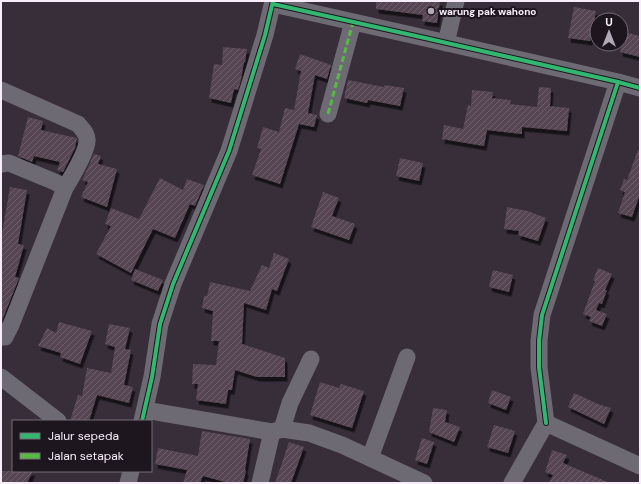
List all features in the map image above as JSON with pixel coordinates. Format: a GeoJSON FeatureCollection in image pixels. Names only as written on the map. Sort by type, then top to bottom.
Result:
{"type":"FeatureCollection","features":[{"type":"Feature","properties":{"kind":"street"},"geometry":{"type":"LineString","coordinates":[[446,43],[456,1]]}},
{"type":"Feature","properties":{"kind":"street"},"geometry":{"type":"LineString","coordinates":[[424,483],[370,458],[309,433],[277,431],[144,415],[160,324],[179,269],[230,151],[273,3],[640,88]]}},
{"type":"Feature","properties":{"kind":"street"},"geometry":{"type":"LineString","coordinates":[[328,114],[353,22]]}},
{"type":"Feature","properties":{"kind":"street"},"geometry":{"type":"LineString","coordinates":[[512,483],[546,423],[539,367],[539,341],[542,315],[618,82]]}},
{"type":"Feature","properties":{"kind":"street"},"geometry":{"type":"LineString","coordinates":[[1,90],[78,124],[86,133],[88,141],[81,159],[65,188],[2,342]]}},
{"type":"Feature","properties":{"kind":"street"},"geometry":{"type":"LineString","coordinates":[[1,164],[9,164],[55,182],[65,188]]}},
{"type":"Feature","properties":{"kind":"street"},"geometry":{"type":"LineString","coordinates":[[370,458],[407,357]]}},
{"type":"Feature","properties":{"kind":"street"},"geometry":{"type":"LineString","coordinates":[[260,483],[277,431],[311,359]]}},
{"type":"Feature","properties":{"kind":"street"},"geometry":{"type":"LineString","coordinates":[[1,377],[57,420]]}},
{"type":"Feature","properties":{"kind":"street"},"geometry":{"type":"LineString","coordinates":[[546,423],[640,466]]}},
{"type":"Feature","properties":{"kind":"street"},"geometry":{"type":"LineString","coordinates":[[128,483],[131,472]]}},
{"type":"Feature","properties":{"kind":"building"},"geometry":{"type":"Polygon","coordinates":[[[376,1],[440,1],[437,23],[422,21],[423,15],[376,9],[376,1]]]}},
{"type":"Feature","properties":{"kind":"building"},"geometry":{"type":"Polygon","coordinates":[[[574,7],[596,11],[589,12],[589,41],[568,38],[574,7]]]}},
{"type":"Feature","properties":{"kind":"building"},"geometry":{"type":"Polygon","coordinates":[[[629,33],[640,36],[640,57],[620,52],[629,52],[629,33]]]}},
{"type":"Feature","properties":{"kind":"building"},"geometry":{"type":"Polygon","coordinates":[[[223,47],[247,49],[241,80],[238,90],[234,89],[231,103],[209,98],[214,64],[222,65],[223,47]]]}},
{"type":"Feature","properties":{"kind":"building"},"geometry":{"type":"Polygon","coordinates":[[[300,54],[331,65],[327,79],[315,75],[308,113],[317,115],[314,127],[299,124],[280,184],[252,175],[261,149],[257,148],[263,127],[279,132],[285,108],[294,110],[301,71],[295,69],[300,54]]]}},
{"type":"Feature","properties":{"kind":"building"},"geometry":{"type":"Polygon","coordinates":[[[348,80],[384,87],[384,85],[404,88],[400,106],[368,100],[367,103],[344,98],[348,80]]]}},
{"type":"Feature","properties":{"kind":"building"},"geometry":{"type":"Polygon","coordinates":[[[539,87],[551,88],[550,106],[569,108],[567,131],[522,127],[522,134],[487,130],[484,146],[442,139],[444,125],[463,129],[468,105],[471,106],[472,90],[493,92],[492,98],[511,100],[510,104],[537,107],[539,87]]]}},
{"type":"Feature","properties":{"kind":"building"},"geometry":{"type":"Polygon","coordinates":[[[28,117],[43,121],[41,130],[77,138],[75,148],[63,172],[57,170],[60,162],[34,156],[32,162],[18,156],[28,117]]]}},
{"type":"Feature","properties":{"kind":"building"},"geometry":{"type":"Polygon","coordinates":[[[638,150],[640,150],[640,194],[632,217],[618,213],[625,192],[620,190],[624,179],[627,180],[638,150]]]}},
{"type":"Feature","properties":{"kind":"building"},"geometry":{"type":"Polygon","coordinates":[[[94,154],[101,156],[98,164],[117,169],[107,207],[81,197],[88,182],[82,180],[94,154]]]}},
{"type":"Feature","properties":{"kind":"building"},"geometry":{"type":"Polygon","coordinates":[[[400,158],[423,163],[419,181],[396,176],[400,158]]]}},
{"type":"Feature","properties":{"kind":"building"},"geometry":{"type":"Polygon","coordinates":[[[160,178],[183,190],[187,179],[204,185],[195,206],[190,204],[175,238],[153,229],[131,273],[96,254],[111,226],[105,224],[111,208],[139,219],[160,178]]]}},
{"type":"Feature","properties":{"kind":"building"},"geometry":{"type":"Polygon","coordinates":[[[10,187],[27,190],[18,244],[24,245],[15,277],[19,278],[1,323],[1,239],[10,187]]]}},
{"type":"Feature","properties":{"kind":"building"},"geometry":{"type":"Polygon","coordinates":[[[323,192],[339,198],[332,216],[355,224],[349,240],[311,227],[323,192]]]}},
{"type":"Feature","properties":{"kind":"building"},"geometry":{"type":"Polygon","coordinates":[[[507,207],[528,211],[546,218],[538,241],[518,235],[519,231],[504,229],[507,207]]]}},
{"type":"Feature","properties":{"kind":"building"},"geometry":{"type":"Polygon","coordinates":[[[274,253],[289,259],[277,291],[272,289],[266,310],[244,303],[242,344],[285,358],[285,377],[257,377],[235,370],[232,390],[228,390],[226,404],[196,400],[198,384],[192,384],[193,364],[216,365],[219,341],[211,341],[213,311],[202,308],[204,296],[207,296],[210,282],[250,291],[262,265],[269,268],[274,253]]]}},
{"type":"Feature","properties":{"kind":"building"},"geometry":{"type":"Polygon","coordinates":[[[598,268],[612,274],[605,290],[607,290],[602,304],[599,303],[596,310],[607,314],[602,326],[589,321],[591,317],[583,314],[598,268]]]}},
{"type":"Feature","properties":{"kind":"building"},"geometry":{"type":"Polygon","coordinates":[[[135,269],[163,280],[158,291],[131,280],[135,269]]]}},
{"type":"Feature","properties":{"kind":"building"},"geometry":{"type":"Polygon","coordinates":[[[493,270],[513,275],[509,292],[489,287],[493,270]]]}},
{"type":"Feature","properties":{"kind":"building"},"geometry":{"type":"Polygon","coordinates":[[[59,322],[92,331],[80,364],[60,357],[61,353],[38,346],[47,328],[56,333],[59,322]]]}},
{"type":"Feature","properties":{"kind":"building"},"geometry":{"type":"Polygon","coordinates":[[[109,324],[130,328],[125,349],[131,350],[124,385],[133,387],[129,403],[97,395],[89,420],[70,420],[78,395],[82,396],[87,368],[111,373],[115,347],[105,344],[109,324]]]}},
{"type":"Feature","properties":{"kind":"building"},"geometry":{"type":"Polygon","coordinates":[[[320,382],[339,388],[341,384],[364,391],[352,428],[310,415],[320,382]]]}},
{"type":"Feature","properties":{"kind":"building"},"geometry":{"type":"Polygon","coordinates":[[[492,390],[511,397],[506,410],[488,403],[492,390]]]}},
{"type":"Feature","properties":{"kind":"building"},"geometry":{"type":"Polygon","coordinates":[[[574,393],[611,408],[604,424],[568,407],[574,393]]]}},
{"type":"Feature","properties":{"kind":"building"},"geometry":{"type":"Polygon","coordinates":[[[433,408],[447,410],[445,422],[460,427],[454,442],[429,432],[433,408]]]}},
{"type":"Feature","properties":{"kind":"building"},"geometry":{"type":"Polygon","coordinates":[[[494,425],[515,431],[508,453],[487,447],[494,425]]]}},
{"type":"Feature","properties":{"kind":"building"},"geometry":{"type":"Polygon","coordinates":[[[202,431],[250,439],[243,483],[229,483],[203,476],[200,483],[183,483],[187,470],[155,464],[158,448],[198,456],[202,431]]]}},
{"type":"Feature","properties":{"kind":"building"},"geometry":{"type":"Polygon","coordinates":[[[422,438],[434,442],[427,464],[415,460],[422,438]]]}},
{"type":"Feature","properties":{"kind":"building"},"geometry":{"type":"Polygon","coordinates":[[[289,442],[304,447],[291,483],[275,483],[289,442]]]}},
{"type":"Feature","properties":{"kind":"building"},"geometry":{"type":"Polygon","coordinates":[[[552,450],[567,455],[563,463],[610,483],[549,483],[553,475],[545,472],[552,450]]]}},
{"type":"Feature","properties":{"kind":"building"},"geometry":{"type":"Polygon","coordinates":[[[1,471],[32,472],[27,483],[1,483],[1,471]]]}},
{"type":"Feature","properties":{"kind":"marked path"},"geometry":{"type":"LineString","coordinates":[[328,114],[353,22]]}},
{"type":"Feature","properties":{"kind":"cycle path"},"geometry":{"type":"LineString","coordinates":[[142,420],[152,377],[160,324],[173,284],[229,151],[265,35],[273,1]]}},
{"type":"Feature","properties":{"kind":"cycle path"},"geometry":{"type":"LineString","coordinates":[[273,4],[618,82]]}},
{"type":"Feature","properties":{"kind":"cycle path"},"geometry":{"type":"LineString","coordinates":[[546,423],[539,367],[539,341],[542,315],[618,82],[640,88]]}},
{"type":"Feature","properties":{"kind":"place","name":"warung pak wahono"},"geometry":{"type":"Point","coordinates":[431,11]}}]}
